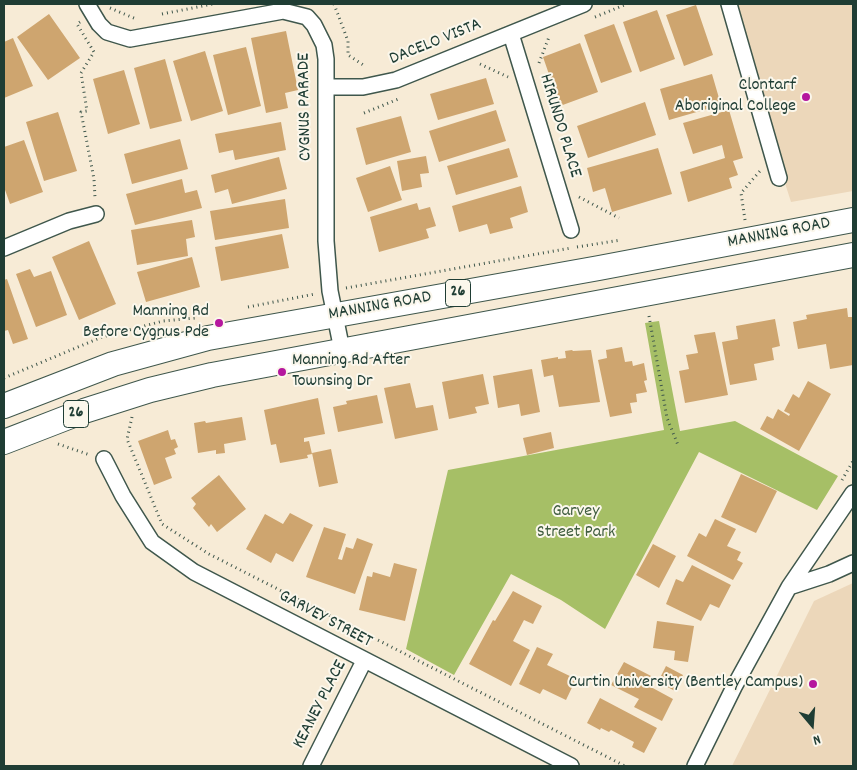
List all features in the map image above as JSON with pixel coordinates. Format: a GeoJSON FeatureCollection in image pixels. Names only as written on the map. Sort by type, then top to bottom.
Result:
{"type":"FeatureCollection","features":[{"type":"Feature","properties":{"kind":"main road","name":"MANNING ROAD"},"geometry":{"type":"LineString","coordinates":[[4,406],[67,380],[160,350],[208,338],[853,220]]}},
{"type":"Feature","properties":{"kind":"main road","name":"MANNING ROAD"},"geometry":{"type":"LineString","coordinates":[[4,442],[84,411],[180,382],[342,350],[853,256]]}},
{"type":"Feature","properties":{"kind":"street","name":"CYGNUS PARADE"},"geometry":{"type":"LineString","coordinates":[[87,4],[99,24],[108,32],[130,39],[262,13],[283,11],[307,17],[320,34],[326,59],[324,212],[328,275],[342,350]]}},
{"type":"Feature","properties":{"kind":"street","name":"DACELO VISTA"},"geometry":{"type":"LineString","coordinates":[[326,88],[382,84],[584,4]]}},
{"type":"Feature","properties":{"kind":"street"},"geometry":{"type":"LineString","coordinates":[[730,4],[779,178]]}},
{"type":"Feature","properties":{"kind":"street","name":"HIRUNDO PLACE"},"geometry":{"type":"LineString","coordinates":[[510,34],[524,72],[571,230]]}},
{"type":"Feature","properties":{"kind":"street"},"geometry":{"type":"LineString","coordinates":[[4,248],[69,221],[96,214]]}},
{"type":"Feature","properties":{"kind":"street","name":"GARVEY STREET"},"geometry":{"type":"LineString","coordinates":[[104,460],[123,496],[152,542],[194,572],[571,766]]}},
{"type":"Feature","properties":{"kind":"street"},"geometry":{"type":"LineString","coordinates":[[694,766],[789,587],[853,493]]}},
{"type":"Feature","properties":{"kind":"street"},"geometry":{"type":"LineString","coordinates":[[789,587],[829,574],[853,563]]}},
{"type":"Feature","properties":{"kind":"street","name":"KEANEY PLACE"},"geometry":{"type":"LineString","coordinates":[[312,766],[364,661]]}},
{"type":"Feature","properties":{"kind":"path"},"geometry":{"type":"LineString","coordinates":[[108,4],[113,11],[133,19],[138,19]]}},
{"type":"Feature","properties":{"kind":"path"},"geometry":{"type":"LineString","coordinates":[[156,15],[212,4]]}},
{"type":"Feature","properties":{"kind":"path"},"geometry":{"type":"LineString","coordinates":[[334,4],[348,41],[348,55],[365,66]]}},
{"type":"Feature","properties":{"kind":"path"},"geometry":{"type":"LineString","coordinates":[[592,18],[627,4]]}},
{"type":"Feature","properties":{"kind":"path"},"geometry":{"type":"LineString","coordinates":[[84,19],[76,24],[94,52],[81,74],[87,112],[81,112],[94,179],[96,214]]}},
{"type":"Feature","properties":{"kind":"path"},"geometry":{"type":"LineString","coordinates":[[470,68],[479,64],[507,77],[540,68],[538,62],[550,35]]}},
{"type":"Feature","properties":{"kind":"path"},"geometry":{"type":"LineString","coordinates":[[364,113],[409,94]]}},
{"type":"Feature","properties":{"kind":"path"},"geometry":{"type":"LineString","coordinates":[[746,224],[740,193],[766,164]]}},
{"type":"Feature","properties":{"kind":"path"},"geometry":{"type":"LineString","coordinates":[[577,190],[580,199],[619,218]]}},
{"type":"Feature","properties":{"kind":"path"},"geometry":{"type":"LineString","coordinates":[[639,317],[658,314]]}},
{"type":"Feature","properties":{"kind":"path"},"geometry":{"type":"LineString","coordinates":[[649,316],[667,418],[678,445]]}},
{"type":"Feature","properties":{"kind":"path"},"geometry":{"type":"LineString","coordinates":[[125,417],[133,414],[127,439],[162,524],[234,567],[624,766]]}},
{"type":"Feature","properties":{"kind":"path"},"geometry":{"type":"LineString","coordinates":[[49,447],[66,440]]}},
{"type":"Feature","properties":{"kind":"path"},"geometry":{"type":"LineString","coordinates":[[58,444],[104,460]]}},
{"type":"Feature","properties":{"kind":"shaded area","name":"Clontarf Aboriginal College"},"geometry":{"type":"Polygon","coordinates":[[[728,4],[853,4],[853,191],[791,202],[728,4]]]}},
{"type":"Feature","properties":{"kind":"shaded area","name":"Curtin University (Bentley Campus)"},"geometry":{"type":"Polygon","coordinates":[[[853,583],[853,766],[732,766],[814,601],[853,583]]]}},
{"type":"Feature","properties":{"kind":"green space","name":"Garvey Street Park"},"geometry":{"type":"Polygon","coordinates":[[[659,321],[680,431],[735,421],[838,476],[817,510],[699,452],[605,629],[561,600],[511,574],[454,675],[406,649],[448,470],[664,430],[645,323],[659,321]]]}},
{"type":"Feature","properties":{"kind":"building"},"geometry":{"type":"Polygon","coordinates":[[[696,5],[713,55],[684,66],[666,15],[696,5]]]}},
{"type":"Feature","properties":{"kind":"building"},"geometry":{"type":"Polygon","coordinates":[[[657,10],[675,59],[640,72],[623,22],[657,10]]]}},
{"type":"Feature","properties":{"kind":"building"},"geometry":{"type":"Polygon","coordinates":[[[49,14],[80,58],[48,80],[17,37],[49,14]]]}},
{"type":"Feature","properties":{"kind":"building"},"geometry":{"type":"Polygon","coordinates":[[[614,24],[632,72],[601,83],[584,35],[614,24]]]}},
{"type":"Feature","properties":{"kind":"building"},"geometry":{"type":"Polygon","coordinates":[[[286,31],[298,90],[285,93],[288,108],[266,113],[251,38],[286,31]]]}},
{"type":"Feature","properties":{"kind":"building"},"geometry":{"type":"Polygon","coordinates":[[[13,38],[33,86],[4,98],[4,42],[13,38]]]}},
{"type":"Feature","properties":{"kind":"building"},"geometry":{"type":"Polygon","coordinates":[[[580,43],[598,92],[560,106],[543,57],[580,43]]]}},
{"type":"Feature","properties":{"kind":"building"},"geometry":{"type":"Polygon","coordinates":[[[246,47],[261,106],[228,115],[213,55],[246,47]]]}},
{"type":"Feature","properties":{"kind":"building"},"geometry":{"type":"Polygon","coordinates":[[[205,51],[223,111],[191,121],[173,61],[205,51]]]}},
{"type":"Feature","properties":{"kind":"building"},"geometry":{"type":"Polygon","coordinates":[[[165,59],[182,121],[150,129],[134,68],[165,59]]]}},
{"type":"Feature","properties":{"kind":"building"},"geometry":{"type":"Polygon","coordinates":[[[124,70],[140,124],[108,134],[93,79],[124,70]]]}},
{"type":"Feature","properties":{"kind":"building"},"geometry":{"type":"Polygon","coordinates":[[[712,74],[721,105],[669,120],[660,89],[712,74]]]}},
{"type":"Feature","properties":{"kind":"building"},"geometry":{"type":"Polygon","coordinates":[[[486,78],[494,104],[438,120],[430,94],[486,78]]]}},
{"type":"Feature","properties":{"kind":"building"},"geometry":{"type":"Polygon","coordinates":[[[645,102],[656,135],[588,158],[577,126],[645,102]]]}},
{"type":"Feature","properties":{"kind":"building"},"geometry":{"type":"Polygon","coordinates":[[[496,110],[506,141],[439,162],[429,131],[496,110]]]}},
{"type":"Feature","properties":{"kind":"building"},"geometry":{"type":"Polygon","coordinates":[[[729,110],[743,158],[733,161],[738,175],[729,178],[732,188],[688,202],[680,172],[725,158],[722,145],[693,154],[683,123],[729,110]]]}},
{"type":"Feature","properties":{"kind":"building"},"geometry":{"type":"Polygon","coordinates":[[[58,112],[77,171],[44,181],[26,122],[58,112]]]}},
{"type":"Feature","properties":{"kind":"building"},"geometry":{"type":"Polygon","coordinates":[[[401,116],[411,152],[366,165],[356,128],[401,116]]]}},
{"type":"Feature","properties":{"kind":"building"},"geometry":{"type":"Polygon","coordinates":[[[281,122],[286,150],[235,160],[233,150],[219,153],[215,134],[281,122]]]}},
{"type":"Feature","properties":{"kind":"building"},"geometry":{"type":"Polygon","coordinates":[[[180,139],[188,169],[132,184],[124,154],[180,139]]]}},
{"type":"Feature","properties":{"kind":"building"},"geometry":{"type":"Polygon","coordinates":[[[24,140],[43,192],[10,204],[4,187],[4,147],[24,140]]]}},
{"type":"Feature","properties":{"kind":"building"},"geometry":{"type":"Polygon","coordinates":[[[509,148],[518,177],[456,195],[447,166],[509,148]]]}},
{"type":"Feature","properties":{"kind":"building"},"geometry":{"type":"Polygon","coordinates":[[[658,148],[672,194],[612,212],[605,188],[593,192],[587,168],[658,148]]]}},
{"type":"Feature","properties":{"kind":"building"},"geometry":{"type":"Polygon","coordinates":[[[426,156],[429,173],[420,174],[422,187],[402,191],[397,161],[426,156]]]}},
{"type":"Feature","properties":{"kind":"building"},"geometry":{"type":"Polygon","coordinates":[[[279,157],[287,189],[232,204],[228,189],[215,193],[211,175],[279,157]]]}},
{"type":"Feature","properties":{"kind":"building"},"geometry":{"type":"Polygon","coordinates":[[[390,166],[402,200],[368,212],[356,178],[390,166]]]}},
{"type":"Feature","properties":{"kind":"building"},"geometry":{"type":"Polygon","coordinates":[[[182,179],[185,193],[197,190],[202,208],[135,225],[126,194],[182,179]]]}},
{"type":"Feature","properties":{"kind":"building"},"geometry":{"type":"Polygon","coordinates":[[[521,186],[528,212],[510,218],[513,228],[490,234],[487,224],[459,232],[452,206],[521,186]]]}},
{"type":"Feature","properties":{"kind":"building"},"geometry":{"type":"Polygon","coordinates":[[[285,199],[289,228],[215,240],[210,211],[285,199]]]}},
{"type":"Feature","properties":{"kind":"building"},"geometry":{"type":"Polygon","coordinates":[[[417,203],[419,210],[430,207],[436,226],[426,229],[429,238],[379,252],[370,217],[417,203]]]}},
{"type":"Feature","properties":{"kind":"building"},"geometry":{"type":"Polygon","coordinates":[[[192,220],[195,237],[186,239],[188,256],[137,265],[131,230],[192,220]]]}},
{"type":"Feature","properties":{"kind":"building"},"geometry":{"type":"Polygon","coordinates":[[[282,234],[289,268],[221,281],[215,247],[282,234]]]}},
{"type":"Feature","properties":{"kind":"building"},"geometry":{"type":"Polygon","coordinates":[[[89,241],[116,304],[79,320],[52,257],[89,241]]]}},
{"type":"Feature","properties":{"kind":"building"},"geometry":{"type":"Polygon","coordinates":[[[192,257],[200,287],[146,302],[137,272],[192,257]]]}},
{"type":"Feature","properties":{"kind":"building"},"geometry":{"type":"Polygon","coordinates":[[[30,269],[34,277],[51,271],[67,315],[36,327],[16,274],[30,269]]]}},
{"type":"Feature","properties":{"kind":"building"},"geometry":{"type":"Polygon","coordinates":[[[7,279],[28,339],[13,344],[8,330],[4,331],[4,280],[7,279]]]}},
{"type":"Feature","properties":{"kind":"building"},"geometry":{"type":"Polygon","coordinates":[[[847,308],[848,317],[853,317],[853,365],[830,369],[826,344],[798,349],[793,322],[807,319],[806,315],[847,308]]]}},
{"type":"Feature","properties":{"kind":"building"},"geometry":{"type":"Polygon","coordinates":[[[775,319],[780,346],[772,348],[774,360],[754,364],[757,380],[730,385],[722,342],[738,339],[736,326],[775,319]]]}},
{"type":"Feature","properties":{"kind":"building"},"geometry":{"type":"Polygon","coordinates":[[[715,332],[728,395],[685,403],[679,371],[689,369],[686,355],[698,353],[694,335],[715,332]]]}},
{"type":"Feature","properties":{"kind":"building"},"geometry":{"type":"Polygon","coordinates":[[[622,347],[625,362],[632,361],[633,366],[644,363],[647,380],[644,381],[647,392],[636,394],[637,402],[630,403],[632,413],[610,417],[598,360],[607,358],[606,350],[622,347]]]}},
{"type":"Feature","properties":{"kind":"building"},"geometry":{"type":"Polygon","coordinates":[[[591,350],[600,402],[559,407],[553,375],[544,377],[541,360],[558,357],[558,359],[566,358],[565,351],[591,350]]]}},
{"type":"Feature","properties":{"kind":"building"},"geometry":{"type":"Polygon","coordinates":[[[532,369],[540,412],[521,416],[519,404],[498,408],[493,376],[532,369]]]}},
{"type":"Feature","properties":{"kind":"building"},"geometry":{"type":"Polygon","coordinates":[[[483,374],[489,404],[475,407],[477,413],[449,419],[442,382],[483,374]]]}},
{"type":"Feature","properties":{"kind":"building"},"geometry":{"type":"Polygon","coordinates":[[[808,381],[831,394],[799,451],[760,429],[767,416],[773,419],[778,409],[789,416],[790,414],[784,411],[793,394],[799,398],[808,381]]]}},
{"type":"Feature","properties":{"kind":"building"},"geometry":{"type":"Polygon","coordinates":[[[410,383],[416,408],[433,405],[438,430],[395,439],[384,388],[410,383]]]}},
{"type":"Feature","properties":{"kind":"building"},"geometry":{"type":"Polygon","coordinates":[[[377,395],[383,423],[338,432],[333,407],[347,404],[346,401],[377,395]]]}},
{"type":"Feature","properties":{"kind":"building"},"geometry":{"type":"Polygon","coordinates":[[[318,398],[325,434],[304,438],[304,442],[309,441],[312,454],[307,455],[308,458],[280,463],[276,444],[271,445],[264,410],[318,398]]]}},
{"type":"Feature","properties":{"kind":"building"},"geometry":{"type":"Polygon","coordinates":[[[242,417],[246,440],[224,444],[225,453],[216,454],[216,450],[198,453],[194,423],[242,417]]]}},
{"type":"Feature","properties":{"kind":"building"},"geometry":{"type":"Polygon","coordinates":[[[168,430],[171,440],[175,439],[178,447],[174,449],[176,454],[165,458],[172,478],[154,485],[138,441],[168,430]]]}},
{"type":"Feature","properties":{"kind":"building"},"geometry":{"type":"Polygon","coordinates":[[[551,432],[554,448],[527,455],[523,438],[551,432]]]}},
{"type":"Feature","properties":{"kind":"building"},"geometry":{"type":"Polygon","coordinates":[[[331,449],[338,483],[319,487],[312,453],[331,449]]]}},
{"type":"Feature","properties":{"kind":"building"},"geometry":{"type":"Polygon","coordinates":[[[741,474],[777,491],[756,533],[721,517],[741,474]]]}},
{"type":"Feature","properties":{"kind":"building"},"geometry":{"type":"Polygon","coordinates":[[[219,475],[246,509],[217,532],[211,524],[209,527],[193,508],[196,504],[191,498],[219,475]]]}},
{"type":"Feature","properties":{"kind":"building"},"geometry":{"type":"Polygon","coordinates":[[[290,513],[313,525],[293,562],[276,553],[271,563],[246,549],[265,514],[283,524],[290,513]]]}},
{"type":"Feature","properties":{"kind":"building"},"geometry":{"type":"Polygon","coordinates":[[[715,519],[736,529],[727,546],[741,552],[737,560],[743,563],[733,580],[687,556],[699,533],[706,537],[715,519]]]}},
{"type":"Feature","properties":{"kind":"building"},"geometry":{"type":"Polygon","coordinates":[[[324,527],[346,534],[338,559],[342,560],[346,547],[353,549],[357,538],[373,544],[355,594],[306,577],[324,527]]]}},
{"type":"Feature","properties":{"kind":"building"},"geometry":{"type":"Polygon","coordinates":[[[653,544],[676,556],[659,588],[636,575],[653,544]]]}},
{"type":"Feature","properties":{"kind":"building"},"geometry":{"type":"Polygon","coordinates":[[[394,563],[417,569],[405,621],[359,610],[367,576],[372,577],[373,572],[390,577],[394,563]]]}},
{"type":"Feature","properties":{"kind":"building"},"geometry":{"type":"Polygon","coordinates":[[[692,565],[731,585],[719,608],[710,604],[701,621],[666,604],[676,579],[683,582],[692,565]]]}},
{"type":"Feature","properties":{"kind":"building"},"geometry":{"type":"Polygon","coordinates":[[[513,591],[542,606],[533,624],[524,620],[513,641],[530,650],[511,686],[469,664],[493,620],[495,621],[513,591]]]}},
{"type":"Feature","properties":{"kind":"building"},"geometry":{"type":"Polygon","coordinates":[[[657,621],[694,626],[688,662],[674,660],[675,651],[653,648],[657,621]]]}},
{"type":"Feature","properties":{"kind":"building"},"geometry":{"type":"Polygon","coordinates":[[[537,647],[553,654],[547,665],[576,679],[566,700],[543,689],[540,694],[519,684],[537,647]]]}},
{"type":"Feature","properties":{"kind":"building"},"geometry":{"type":"Polygon","coordinates":[[[624,662],[653,677],[649,686],[673,699],[662,721],[634,707],[639,699],[611,685],[624,662]]]}},
{"type":"Feature","properties":{"kind":"building"},"geometry":{"type":"Polygon","coordinates":[[[666,666],[683,675],[675,691],[658,682],[666,666]]]}},
{"type":"Feature","properties":{"kind":"building"},"geometry":{"type":"Polygon","coordinates":[[[600,698],[657,728],[644,753],[632,747],[634,742],[611,730],[609,732],[601,728],[600,730],[587,723],[600,698]]]}},
{"type":"Feature","properties":{"kind":"place","name":"Clontarf Aboriginal College"},"geometry":{"type":"Point","coordinates":[806,97]}},
{"type":"Feature","properties":{"kind":"place","name":"Manning Rd Before Cygnus Pde"},"geometry":{"type":"Point","coordinates":[219,323]}},
{"type":"Feature","properties":{"kind":"place","name":"Manning Rd After Townsing Dr"},"geometry":{"type":"Point","coordinates":[282,372]}},
{"type":"Feature","properties":{"kind":"place","name":"Curtin University (Bentley Campus)"},"geometry":{"type":"Point","coordinates":[813,684]}}]}
